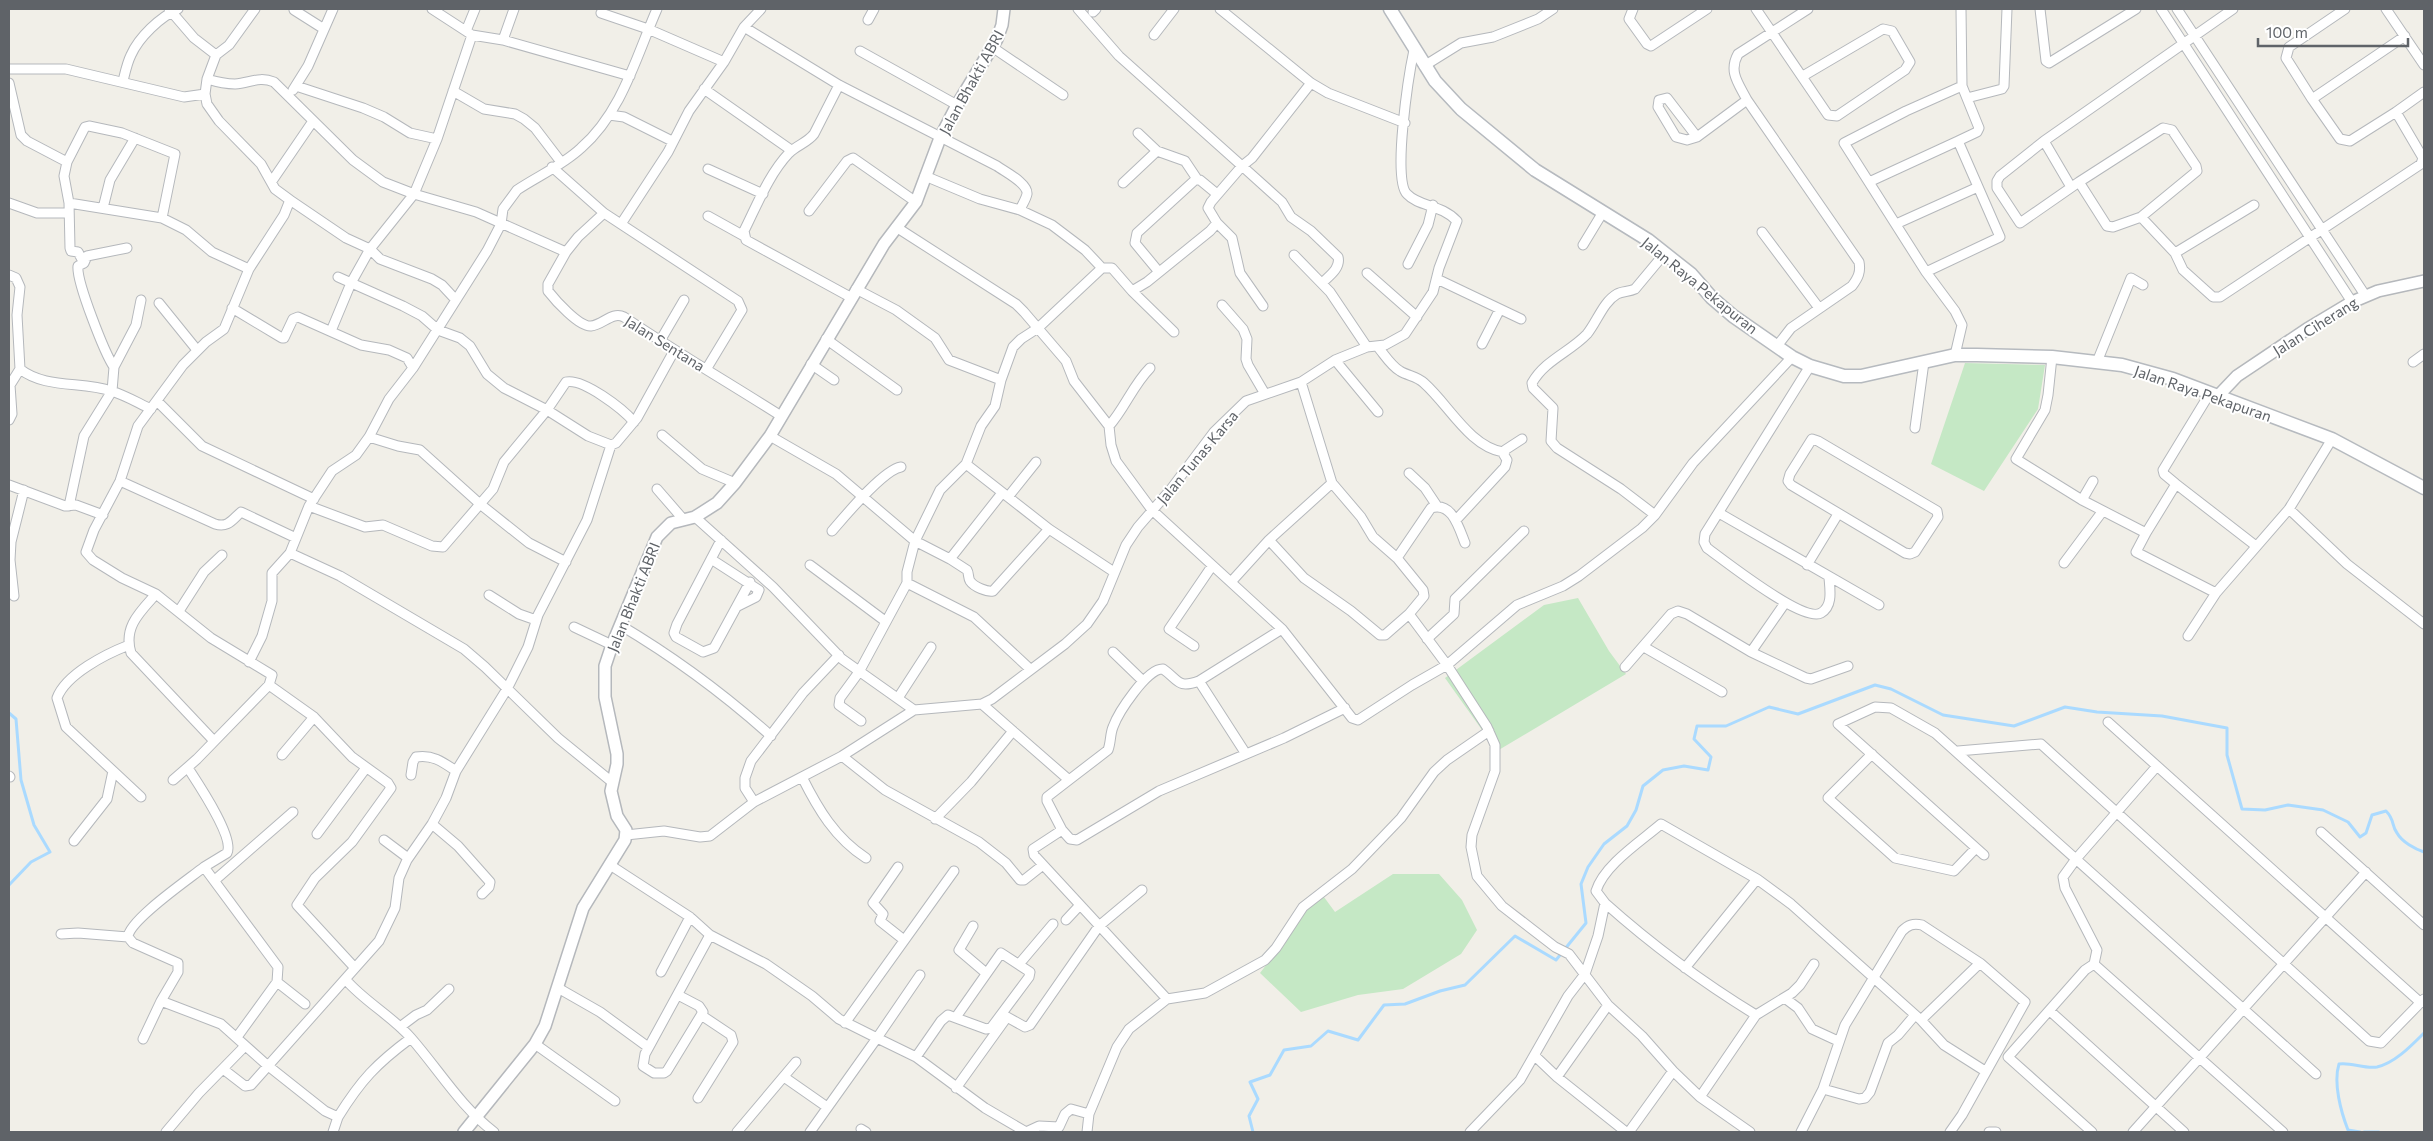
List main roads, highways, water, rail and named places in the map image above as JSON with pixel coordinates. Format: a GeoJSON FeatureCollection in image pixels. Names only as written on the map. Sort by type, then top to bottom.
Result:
{"type":"FeatureCollection","features":[{"type":"Feature","properties":{"kind":"main road","name":"Jalan Raya Pekapuran"},"geometry":{"type":"LineString","coordinates":[[1390,9],[1424,66],[1443,91],[1461,109],[1535,170],[1665,253],[1691,274],[1712,298],[1733,316],[1792,357],[1810,366],[1836,375],[1861,376],[1955,355],[2052,357],[2097,362],[2145,371],[2332,440],[2424,488]]}},
{"type":"Feature","properties":{"kind":"waterway"},"geometry":{"type":"LineString","coordinates":[[1253,1132],[1249,1116],[1258,1099],[1250,1082],[1270,1075],[1284,1050],[1311,1046],[1328,1031],[1358,1040],[1384,1005],[1405,1004],[1440,991],[1465,985],[1515,936],[1556,960],[1586,923],[1581,884],[1588,867],[1604,844],[1627,826],[1636,810],[1643,786],[1663,770],[1684,766],[1708,770],[1711,757],[1694,739],[1697,726],[1726,726],[1769,707],[1798,714],[1875,685],[1891,689],[1943,715],[2014,726],[2065,707],[2097,712],[2162,716],[2227,728],[2227,755],[2242,809],[2265,810],[2288,805],[2323,810],[2348,822],[2360,837],[2366,833],[2372,815],[2386,811],[2391,817],[2399,836],[2405,842],[2424,852]]}},
{"type":"Feature","properties":{"kind":"waterway"},"geometry":{"type":"LineString","coordinates":[[9,713],[16,719],[21,780],[34,825],[50,852],[31,862],[9,885]]}},
{"type":"Feature","properties":{"kind":"waterway"},"geometry":{"type":"LineString","coordinates":[[2360,1132],[2348,1130],[2343,1115],[2337,1088],[2339,1064],[2372,1067],[2384,1065],[2403,1053],[2424,1033]]}},
{"type":"Feature","properties":{"kind":"waterway"},"geometry":{"type":"LineString","coordinates":[[2364,1132],[2379,1132]]}}]}
